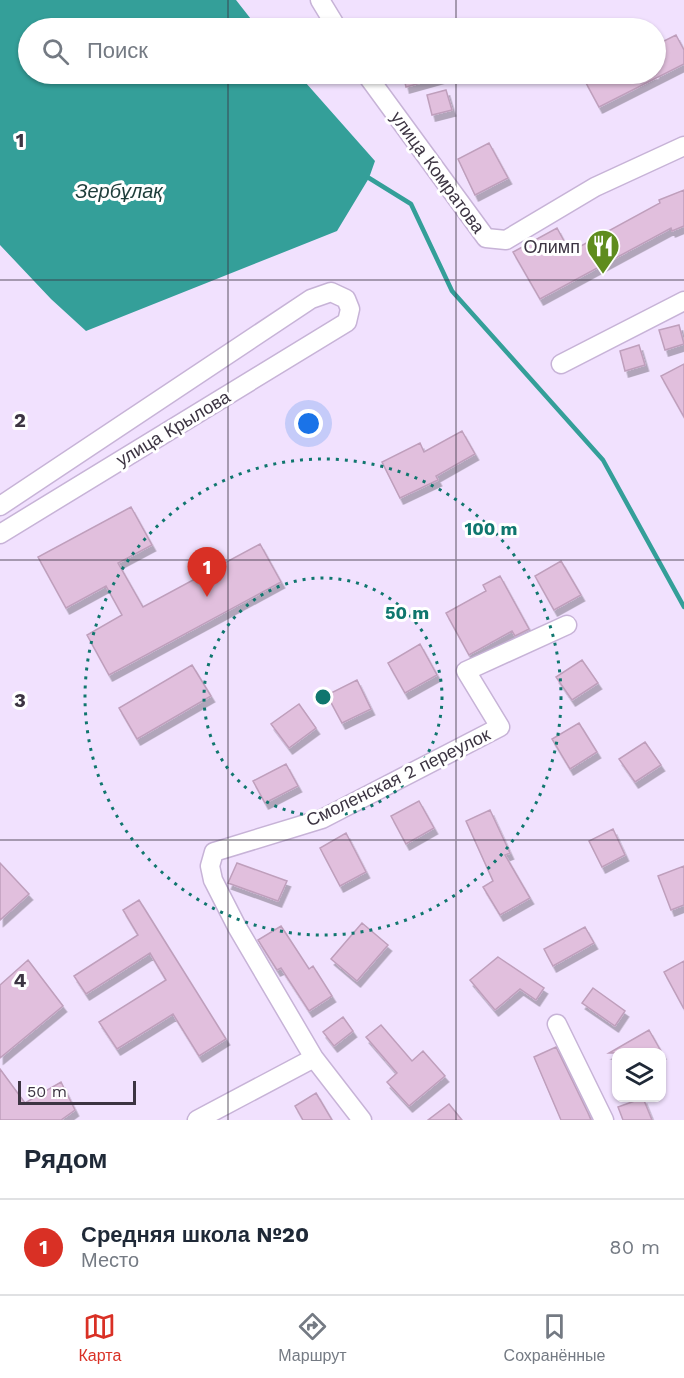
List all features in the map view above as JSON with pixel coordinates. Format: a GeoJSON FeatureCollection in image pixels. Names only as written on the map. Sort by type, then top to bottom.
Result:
{"type":"FeatureCollection","features":[{"type":"Feature","properties":{"kind":"street"},"geometry":{"type":"LineString","coordinates":[[320,0],[331,18]]}},
{"type":"Feature","properties":{"kind":"street","name":"улица Комратова"},"geometry":{"type":"LineString","coordinates":[[373,84],[486,238],[506,240],[595,187],[684,146]]}},
{"type":"Feature","properties":{"kind":"street","name":"улица Крылова"},"geometry":{"type":"LineString","coordinates":[[0,506],[311,299],[331,292],[346,299],[350,309],[347,322],[0,534]]}},
{"type":"Feature","properties":{"kind":"street"},"geometry":{"type":"LineString","coordinates":[[561,364],[684,301]]}},
{"type":"Feature","properties":{"kind":"street","name":"Смоленская 2 переулок"},"geometry":{"type":"LineString","coordinates":[[362,1120],[314,1058],[213,880],[210,866],[214,852],[322,819],[500,727],[466,670],[567,625]]}},
{"type":"Feature","properties":{"kind":"street"},"geometry":{"type":"LineString","coordinates":[[557,1024],[604,1120]]}},
{"type":"Feature","properties":{"kind":"street"},"geometry":{"type":"LineString","coordinates":[[197,1120],[314,1058]]}},
{"type":"Feature","properties":{"kind":"water","name":"Зербұлақ"},"geometry":{"type":"Polygon","coordinates":[[[0,0],[236,0],[250,18],[18,18],[18,84],[307,84],[375,161],[369,178],[337,231],[86,331],[51,299],[0,245],[0,0]]]}},
{"type":"Feature","properties":{"kind":"building"},"geometry":{"type":"Polygon","coordinates":[[[676,35],[684,50],[684,64],[666,73],[666,40],[676,35]]]}},
{"type":"Feature","properties":{"kind":"building"},"geometry":{"type":"Polygon","coordinates":[[[587,84],[644,84],[599,107],[587,84]]]}},
{"type":"Feature","properties":{"kind":"building"},"geometry":{"type":"Polygon","coordinates":[[[446,90],[452,110],[432,115],[427,95],[446,90]]]}},
{"type":"Feature","properties":{"kind":"building"},"geometry":{"type":"Polygon","coordinates":[[[489,143],[508,178],[475,195],[458,159],[489,143]]]}},
{"type":"Feature","properties":{"kind":"building"},"geometry":{"type":"Polygon","coordinates":[[[684,190],[684,226],[672,231],[671,228],[540,299],[513,252],[557,228],[570,252],[660,203],[659,200],[684,190]]]}},
{"type":"Feature","properties":{"kind":"building"},"geometry":{"type":"Polygon","coordinates":[[[679,325],[684,344],[665,350],[659,330],[679,325]]]}},
{"type":"Feature","properties":{"kind":"building"},"geometry":{"type":"Polygon","coordinates":[[[639,345],[645,365],[625,371],[620,351],[639,345]]]}},
{"type":"Feature","properties":{"kind":"building"},"geometry":{"type":"Polygon","coordinates":[[[684,364],[684,417],[661,376],[684,364]]]}},
{"type":"Feature","properties":{"kind":"building"},"geometry":{"type":"Polygon","coordinates":[[[462,431],[475,454],[436,476],[438,480],[400,498],[382,462],[420,443],[424,452],[462,431]]]}},
{"type":"Feature","properties":{"kind":"building"},"geometry":{"type":"Polygon","coordinates":[[[131,507],[152,545],[118,563],[143,607],[260,544],[281,582],[109,675],[87,635],[122,615],[106,586],[66,608],[38,557],[131,507]]]}},
{"type":"Feature","properties":{"kind":"building"},"geometry":{"type":"Polygon","coordinates":[[[561,561],[581,595],[554,610],[535,576],[561,561]]]}},
{"type":"Feature","properties":{"kind":"building"},"geometry":{"type":"Polygon","coordinates":[[[500,576],[529,629],[515,636],[512,631],[469,655],[446,613],[486,591],[483,585],[500,576]]]}},
{"type":"Feature","properties":{"kind":"building"},"geometry":{"type":"Polygon","coordinates":[[[420,644],[437,675],[405,693],[388,663],[420,644]]]}},
{"type":"Feature","properties":{"kind":"building"},"geometry":{"type":"Polygon","coordinates":[[[582,660],[598,683],[572,700],[556,677],[582,660]]]}},
{"type":"Feature","properties":{"kind":"building"},"geometry":{"type":"Polygon","coordinates":[[[192,665],[211,696],[137,739],[119,708],[192,665]]]}},
{"type":"Feature","properties":{"kind":"building"},"geometry":{"type":"Polygon","coordinates":[[[357,680],[371,709],[342,723],[327,695],[357,680]]]}},
{"type":"Feature","properties":{"kind":"building"},"geometry":{"type":"Polygon","coordinates":[[[299,704],[316,728],[289,748],[271,724],[299,704]]]}},
{"type":"Feature","properties":{"kind":"building"},"geometry":{"type":"Polygon","coordinates":[[[579,723],[597,752],[570,769],[552,739],[579,723]]]}},
{"type":"Feature","properties":{"kind":"building"},"geometry":{"type":"Polygon","coordinates":[[[645,742],[661,765],[635,782],[619,759],[645,742]]]}},
{"type":"Feature","properties":{"kind":"building"},"geometry":{"type":"Polygon","coordinates":[[[286,764],[298,786],[265,803],[253,781],[286,764]]]}},
{"type":"Feature","properties":{"kind":"building"},"geometry":{"type":"Polygon","coordinates":[[[419,801],[434,828],[406,844],[391,816],[419,801]]]}},
{"type":"Feature","properties":{"kind":"building"},"geometry":{"type":"Polygon","coordinates":[[[490,810],[510,853],[505,855],[530,898],[500,915],[483,887],[493,881],[466,821],[490,810]]]}},
{"type":"Feature","properties":{"kind":"building"},"geometry":{"type":"Polygon","coordinates":[[[613,829],[625,855],[602,867],[589,841],[613,829]]]}},
{"type":"Feature","properties":{"kind":"building"},"geometry":{"type":"Polygon","coordinates":[[[346,833],[366,872],[340,886],[320,848],[346,833]]]}},
{"type":"Feature","properties":{"kind":"building"},"geometry":{"type":"Polygon","coordinates":[[[0,863],[29,894],[0,920],[0,863]]]}},
{"type":"Feature","properties":{"kind":"building"},"geometry":{"type":"Polygon","coordinates":[[[237,863],[287,881],[278,901],[228,883],[237,863]]]}},
{"type":"Feature","properties":{"kind":"building"},"geometry":{"type":"Polygon","coordinates":[[[684,866],[684,905],[671,910],[658,876],[684,866]]]}},
{"type":"Feature","properties":{"kind":"building"},"geometry":{"type":"Polygon","coordinates":[[[139,900],[226,1039],[199,1056],[173,1014],[117,1049],[99,1022],[166,980],[150,953],[86,994],[74,976],[138,935],[123,910],[139,900]]]}},
{"type":"Feature","properties":{"kind":"building"},"geometry":{"type":"Polygon","coordinates":[[[362,923],[388,945],[357,981],[331,959],[362,923]]]}},
{"type":"Feature","properties":{"kind":"building"},"geometry":{"type":"Polygon","coordinates":[[[281,926],[309,969],[313,966],[332,996],[309,1011],[281,968],[277,970],[258,940],[281,926]]]}},
{"type":"Feature","properties":{"kind":"building"},"geometry":{"type":"Polygon","coordinates":[[[585,927],[594,943],[553,966],[544,949],[585,927]]]}},
{"type":"Feature","properties":{"kind":"building"},"geometry":{"type":"Polygon","coordinates":[[[498,957],[544,988],[536,1000],[520,989],[495,1010],[470,980],[498,957]]]}},
{"type":"Feature","properties":{"kind":"building"},"geometry":{"type":"Polygon","coordinates":[[[28,960],[63,1006],[0,1058],[0,985],[28,960]]]}},
{"type":"Feature","properties":{"kind":"building"},"geometry":{"type":"Polygon","coordinates":[[[684,961],[684,1009],[664,972],[684,961]]]}},
{"type":"Feature","properties":{"kind":"building"},"geometry":{"type":"Polygon","coordinates":[[[593,988],[625,1011],[615,1026],[582,1003],[593,988]]]}},
{"type":"Feature","properties":{"kind":"building"},"geometry":{"type":"Polygon","coordinates":[[[343,1017],[353,1031],[334,1046],[323,1032],[343,1017]]]}},
{"type":"Feature","properties":{"kind":"building"},"geometry":{"type":"Polygon","coordinates":[[[381,1025],[412,1061],[423,1051],[445,1076],[409,1106],[387,1082],[397,1073],[366,1037],[381,1025]]]}},
{"type":"Feature","properties":{"kind":"building"},"geometry":{"type":"Polygon","coordinates":[[[649,1030],[659,1048],[618,1048],[649,1030]]]}},
{"type":"Feature","properties":{"kind":"building"},"geometry":{"type":"Polygon","coordinates":[[[556,1047],[591,1120],[561,1120],[534,1057],[556,1047]]]}},
{"type":"Feature","properties":{"kind":"building"},"geometry":{"type":"Polygon","coordinates":[[[0,1069],[25,1103],[61,1082],[75,1110],[61,1120],[0,1120],[0,1069]]]}},
{"type":"Feature","properties":{"kind":"building"},"geometry":{"type":"Polygon","coordinates":[[[316,1093],[332,1120],[303,1120],[295,1106],[316,1093]]]}},
{"type":"Feature","properties":{"kind":"building"},"geometry":{"type":"Polygon","coordinates":[[[632,1102],[645,1102],[652,1120],[623,1120],[618,1107],[632,1102]]]}},
{"type":"Feature","properties":{"kind":"building"},"geometry":{"type":"Polygon","coordinates":[[[449,1104],[462,1120],[428,1120],[449,1104]]]}},
{"type":"Feature","properties":{"kind":"waterway"},"geometry":{"type":"LineString","coordinates":[[369,178],[411,204],[452,291],[603,460],[684,607]]}},
{"type":"Feature","properties":{"kind":"place","name":"Олимп"},"geometry":{"type":"Point","coordinates":[603,275]}},
{"type":"Feature","properties":{"kind":"place","name":"Средняя школа №20"},"geometry":{"type":"Point","coordinates":[207,597]}}]}
